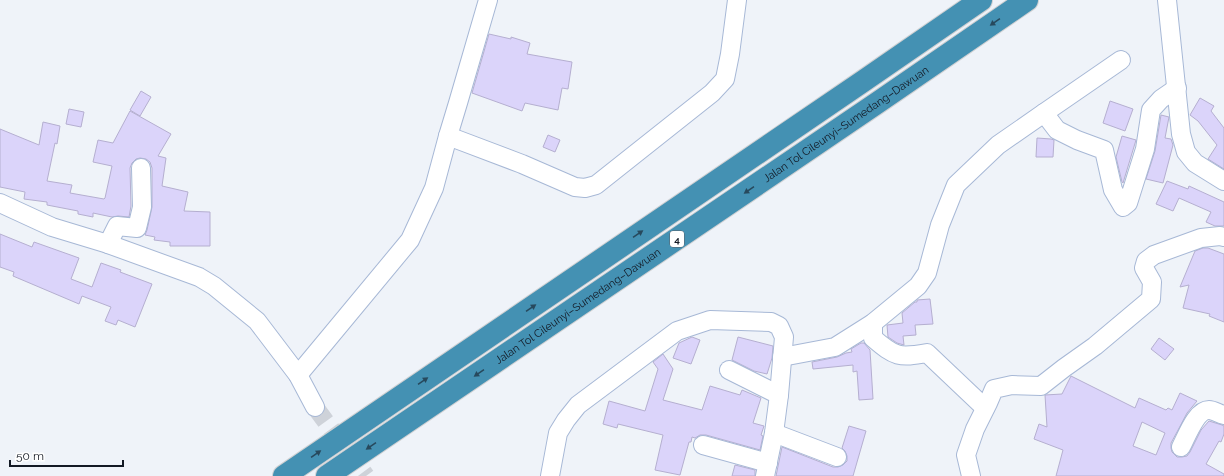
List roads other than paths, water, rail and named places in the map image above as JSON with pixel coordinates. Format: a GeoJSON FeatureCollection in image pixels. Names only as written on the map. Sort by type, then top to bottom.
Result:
{"type":"FeatureCollection","features":[{"type":"Feature","properties":{"kind":"highway","name":"4"},"geometry":{"type":"LineString","coordinates":[[284,476],[981,0]]}},
{"type":"Feature","properties":{"kind":"highway","name":"Jalan Tol Cileunyi–Sumedang–Dawuan"},"geometry":{"type":"LineString","coordinates":[[327,476],[1027,0]]}},
{"type":"Feature","properties":{"kind":"street"},"geometry":{"type":"LineString","coordinates":[[298,375],[410,240],[434,188],[488,0]]}},
{"type":"Feature","properties":{"kind":"street"},"geometry":{"type":"LineString","coordinates":[[448,136],[522,164],[575,187],[585,188],[596,185],[712,93],[725,79],[737,0]]}},
{"type":"Feature","properties":{"kind":"street"},"geometry":{"type":"LineString","coordinates":[[1167,0],[1181,134],[1186,152],[1196,163],[1224,181]]}},
{"type":"Feature","properties":{"kind":"street"},"geometry":{"type":"LineString","coordinates":[[782,357],[835,347],[874,323],[918,286],[928,273],[940,225],[956,185],[998,145],[1121,60]]}},
{"type":"Feature","properties":{"kind":"street"},"geometry":{"type":"LineString","coordinates":[[1044,113],[1057,130],[1077,140],[1104,150],[1113,190],[1123,207],[1128,203],[1145,149],[1151,110],[1161,99],[1177,88]]}},
{"type":"Feature","properties":{"kind":"street"},"geometry":{"type":"LineString","coordinates":[[108,244],[117,226],[137,228],[142,203],[141,168]]}},
{"type":"Feature","properties":{"kind":"street"},"geometry":{"type":"LineString","coordinates":[[0,203],[52,227],[108,244],[199,277],[214,286],[257,321],[298,375],[315,407]]}},
{"type":"Feature","properties":{"kind":"street"},"geometry":{"type":"LineString","coordinates":[[971,476],[966,455],[975,430],[994,389],[1012,385],[1041,386],[1086,353],[1151,299],[1152,282],[1144,268],[1146,261],[1154,255],[1201,238],[1224,237]]}},
{"type":"Feature","properties":{"kind":"street"},"geometry":{"type":"LineString","coordinates":[[550,476],[558,434],[566,420],[578,405],[677,331],[710,320],[772,322],[779,326],[784,337],[779,395],[774,433],[766,469],[703,445]]}},
{"type":"Feature","properties":{"kind":"street"},"geometry":{"type":"LineString","coordinates":[[874,323],[874,338],[887,350],[894,354],[910,356],[928,353],[985,408]]}},
{"type":"Feature","properties":{"kind":"street"},"geometry":{"type":"LineString","coordinates":[[729,370],[779,395]]}},
{"type":"Feature","properties":{"kind":"street"},"geometry":{"type":"LineString","coordinates":[[1181,447],[1201,412],[1213,411],[1224,415]]}},
{"type":"Feature","properties":{"kind":"street"},"geometry":{"type":"LineString","coordinates":[[774,433],[837,457]]}},
{"type":"Feature","properties":{"kind":"tunnel"},"geometry":{"type":"LineString","coordinates":[[315,407],[366,476]]}}]}
